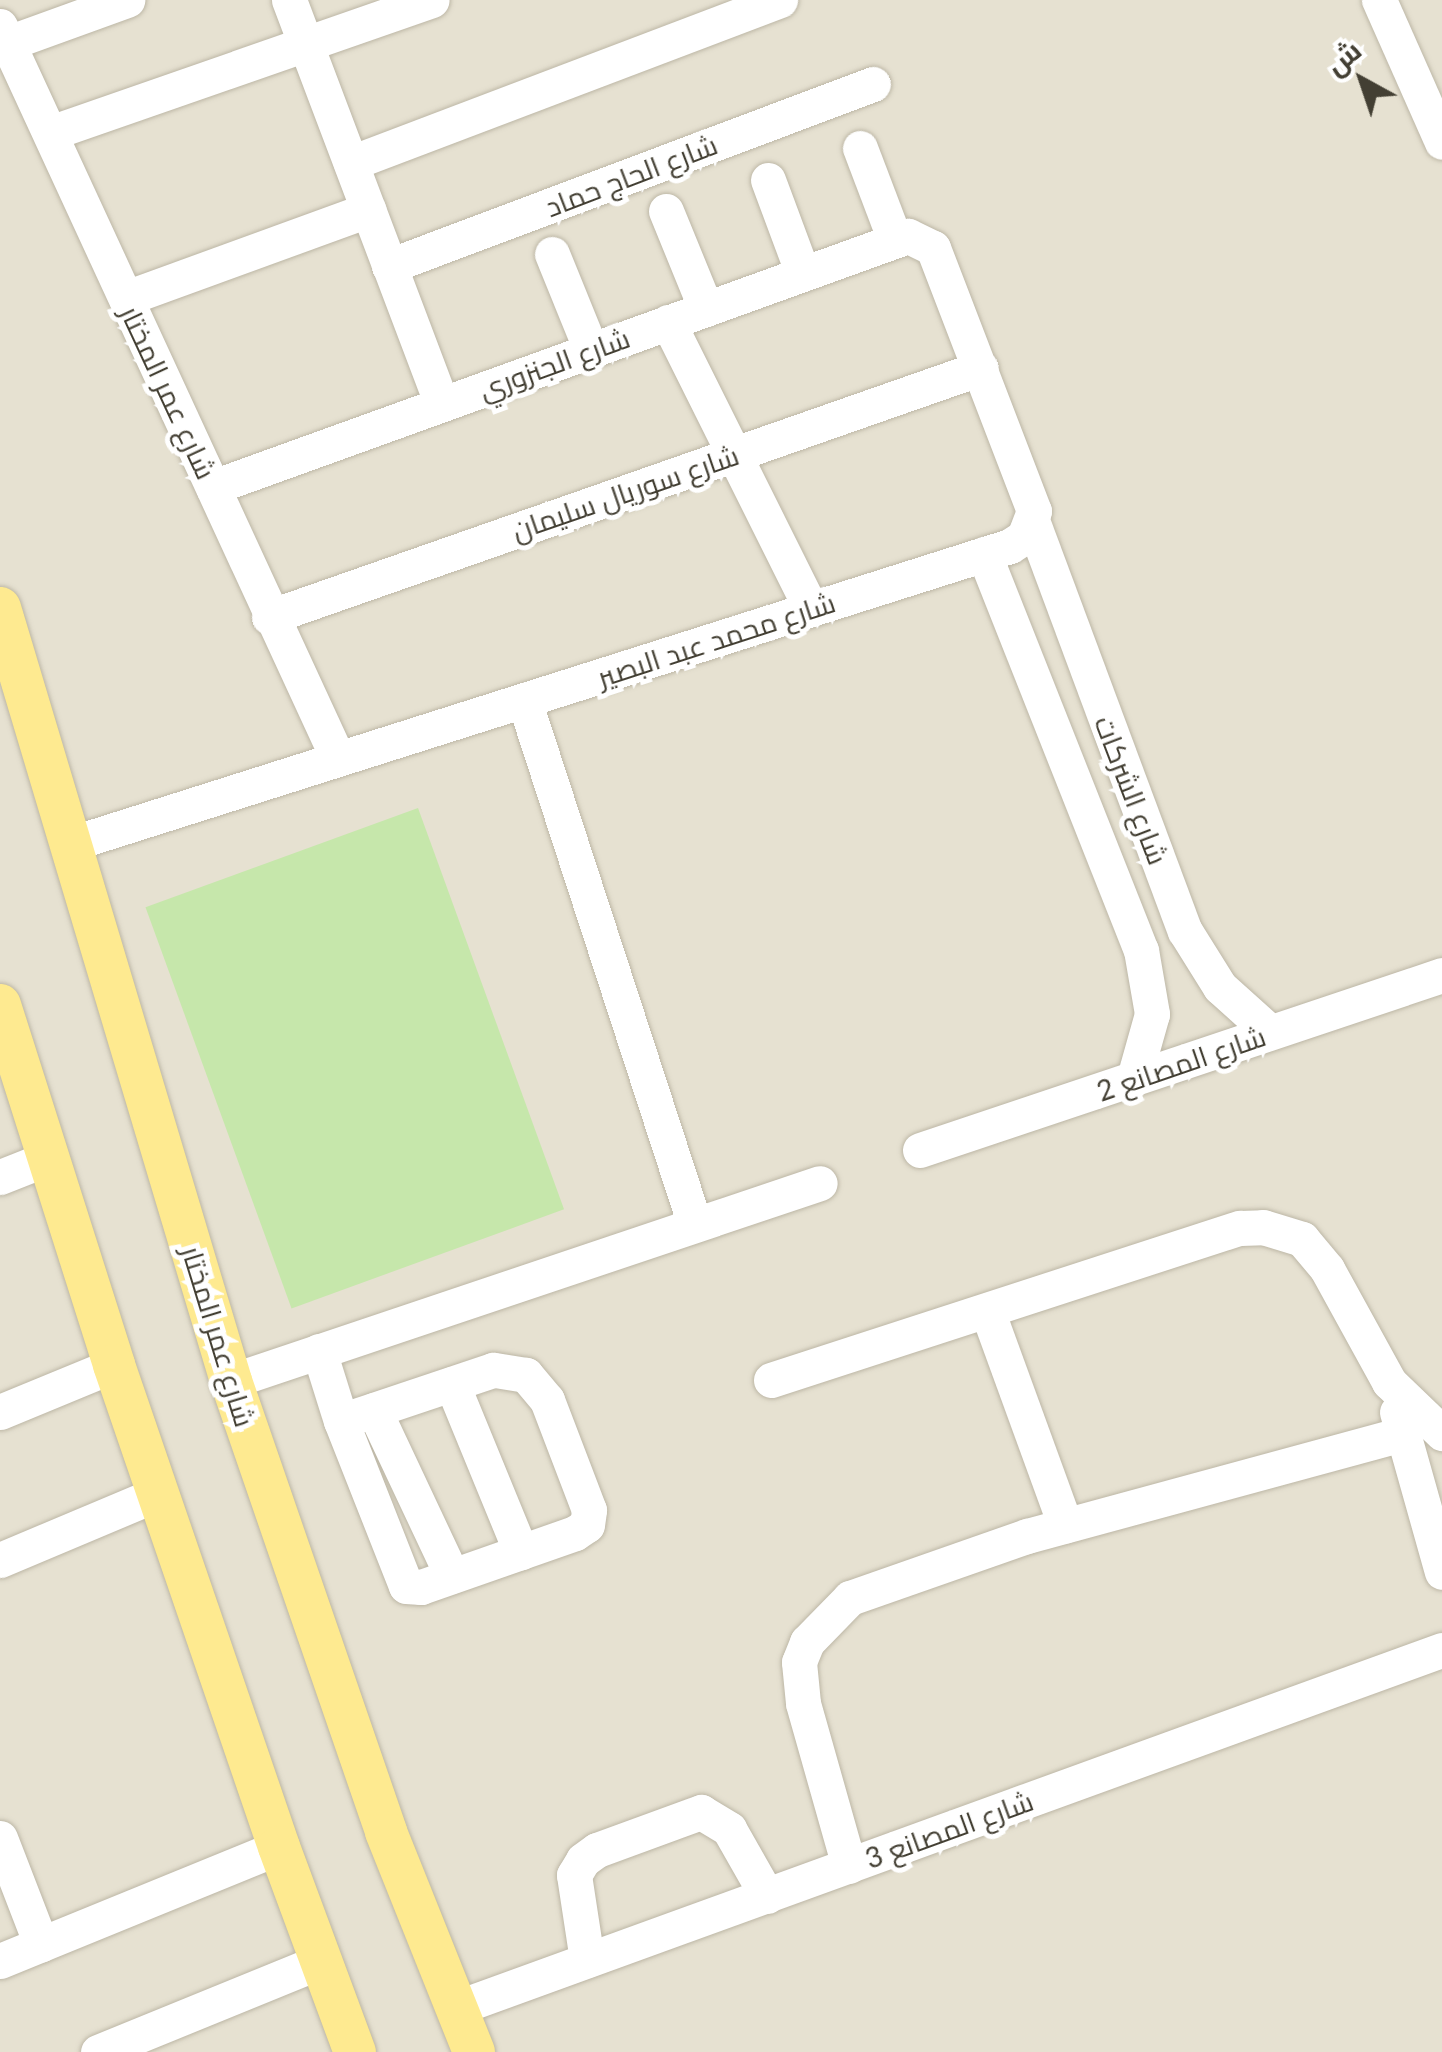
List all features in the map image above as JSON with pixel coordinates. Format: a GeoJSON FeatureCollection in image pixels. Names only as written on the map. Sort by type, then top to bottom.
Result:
{"type":"FeatureCollection","features":[{"type":"Feature","properties":{"kind":"main road","name":"شارع عمر المختار"},"geometry":{"type":"LineString","coordinates":[[0,608],[230,1381],[386,1832],[474,2052]]}},
{"type":"Feature","properties":{"kind":"main road"},"geometry":{"type":"LineString","coordinates":[[0,1005],[114,1365],[279,1847],[355,2052]]}},
{"type":"Feature","properties":{"kind":"street"},"geometry":{"type":"LineString","coordinates":[[4,35],[127,0]]}},
{"type":"Feature","properties":{"kind":"street"},"geometry":{"type":"LineString","coordinates":[[289,0],[441,403]]}},
{"type":"Feature","properties":{"kind":"street"},"geometry":{"type":"LineString","coordinates":[[50,133],[432,0]]}},
{"type":"Feature","properties":{"kind":"street"},"geometry":{"type":"LineString","coordinates":[[351,164],[780,0]]}},
{"type":"Feature","properties":{"kind":"street"},"geometry":{"type":"LineString","coordinates":[[1378,0],[1442,142]]}},
{"type":"Feature","properties":{"kind":"street","name":"شارع عمر المختار"},"geometry":{"type":"LineString","coordinates":[[4,35],[338,760]]}},
{"type":"Feature","properties":{"kind":"street","name":"شارع الحاج حماد"},"geometry":{"type":"LineString","coordinates":[[389,266],[873,84]]}},
{"type":"Feature","properties":{"kind":"street"},"geometry":{"type":"LineString","coordinates":[[860,148],[895,240],[908,236],[933,248],[1031,500],[1032,523]]}},
{"type":"Feature","properties":{"kind":"street"},"geometry":{"type":"LineString","coordinates":[[768,180],[804,274]]}},
{"type":"Feature","properties":{"kind":"street"},"geometry":{"type":"LineString","coordinates":[[126,298],[368,210]]}},
{"type":"Feature","properties":{"kind":"street"},"geometry":{"type":"LineString","coordinates":[[666,211],[706,309]]}},
{"type":"Feature","properties":{"kind":"street","name":"شارع الجنزوري"},"geometry":{"type":"LineString","coordinates":[[213,487],[895,240]]}},
{"type":"Feature","properties":{"kind":"street"},"geometry":{"type":"LineString","coordinates":[[552,254],[591,350]]}},
{"type":"Feature","properties":{"kind":"street"},"geometry":{"type":"LineString","coordinates":[[668,322],[730,455],[811,609]]}},
{"type":"Feature","properties":{"kind":"street","name":"شارع سوريال سليمان"},"geometry":{"type":"LineString","coordinates":[[269,617],[981,368]]}},
{"type":"Feature","properties":{"kind":"street","name":"شارع محمد عبد البصير"},"geometry":{"type":"LineString","coordinates":[[70,844],[984,554],[1024,537],[1032,523]]}},
{"type":"Feature","properties":{"kind":"street","name":"شارع الشركات"},"geometry":{"type":"LineString","coordinates":[[1032,523],[1186,931],[1220,987],[1270,1032]]}},
{"type":"Feature","properties":{"kind":"street","name":"شارع الشركات"},"geometry":{"type":"LineString","coordinates":[[984,554],[1141,950],[1152,1014],[1134,1078]]}},
{"type":"Feature","properties":{"kind":"street"},"geometry":{"type":"LineString","coordinates":[[524,700],[696,1225]]}},
{"type":"Feature","properties":{"kind":"street","name":"شارع المصانع 2"},"geometry":{"type":"LineString","coordinates":[[920,1150],[1442,975]]}},
{"type":"Feature","properties":{"kind":"street"},"geometry":{"type":"LineString","coordinates":[[0,1178],[48,1158]]}},
{"type":"Feature","properties":{"kind":"street"},"geometry":{"type":"LineString","coordinates":[[230,1381],[820,1183]]}},
{"type":"Feature","properties":{"kind":"street"},"geometry":{"type":"LineString","coordinates":[[771,1380],[988,1313],[1240,1228],[1286,1231],[1302,1239],[1327,1269],[1389,1382],[1442,1572]]}},
{"type":"Feature","properties":{"kind":"street"},"geometry":{"type":"LineString","coordinates":[[988,1313],[1065,1525]]}},
{"type":"Feature","properties":{"kind":"street"},"geometry":{"type":"LineString","coordinates":[[319,1351],[452,1576]]}},
{"type":"Feature","properties":{"kind":"street"},"geometry":{"type":"LineString","coordinates":[[0,1412],[114,1365]]}},
{"type":"Feature","properties":{"kind":"street"},"geometry":{"type":"LineString","coordinates":[[510,1369],[539,1386],[547,1400],[589,1518],[582,1531],[414,1588],[401,1580],[358,1415],[510,1369]]}},
{"type":"Feature","properties":{"kind":"street"},"geometry":{"type":"LineString","coordinates":[[1389,1382],[1442,1434]]}},
{"type":"Feature","properties":{"kind":"street"},"geometry":{"type":"LineString","coordinates":[[452,1384],[520,1552]]}},
{"type":"Feature","properties":{"kind":"street"},"geometry":{"type":"LineString","coordinates":[[849,1866],[803,1703],[799,1662],[808,1642],[850,1598],[1065,1525],[1404,1434]]}},
{"type":"Feature","properties":{"kind":"street"},"geometry":{"type":"LineString","coordinates":[[0,1560],[158,1493]]}},
{"type":"Feature","properties":{"kind":"street","name":"شارع المصانع 3"},"geometry":{"type":"LineString","coordinates":[[456,2008],[1442,1650]]}},
{"type":"Feature","properties":{"kind":"street"},"geometry":{"type":"LineString","coordinates":[[587,1960],[574,1875],[583,1860],[598,1850],[701,1812],[729,1829],[766,1896]]}},
{"type":"Feature","properties":{"kind":"street"},"geometry":{"type":"LineString","coordinates":[[1,1847],[41,1944]]}},
{"type":"Feature","properties":{"kind":"street"},"geometry":{"type":"LineString","coordinates":[[0,1961],[279,1847]]}},
{"type":"Feature","properties":{"kind":"street"},"geometry":{"type":"LineString","coordinates":[[98,2052],[321,1961]]}},
{"type":"Feature","properties":{"kind":"shaded area"},"geometry":{"type":"Polygon","coordinates":[[[0,0],[1442,0],[1442,2052],[0,2052],[0,0]]]}},
{"type":"Feature","properties":{"kind":"green space"},"geometry":{"type":"Polygon","coordinates":[[[418,808],[564,1209],[292,1308],[145,907],[418,808]]]}}]}
